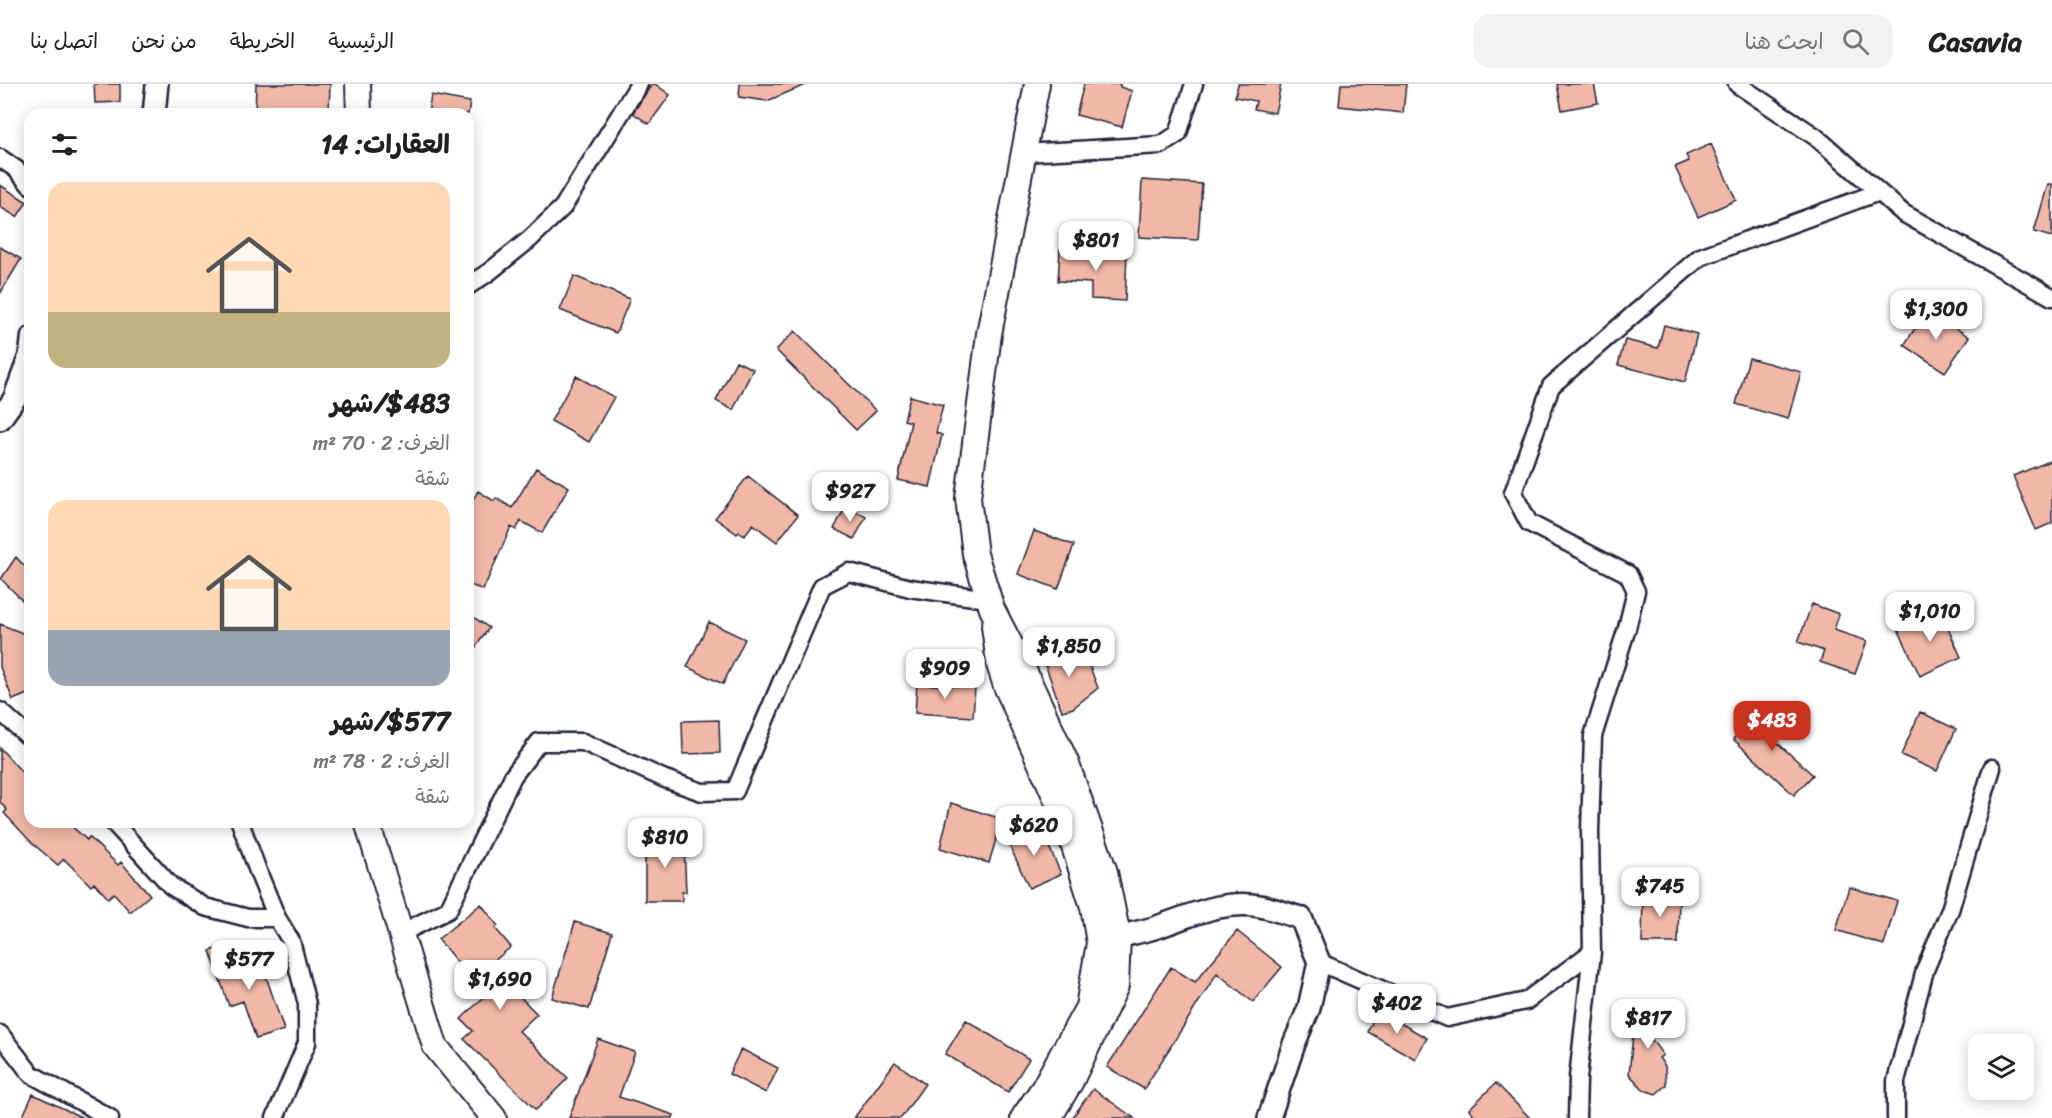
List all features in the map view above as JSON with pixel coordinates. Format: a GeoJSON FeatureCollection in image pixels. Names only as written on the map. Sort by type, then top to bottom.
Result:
{"type":"FeatureCollection","features":[{"type":"Feature","properties":{"kind":"main road"},"geometry":{"type":"LineString","coordinates":[[358,84],[359,108]]}},
{"type":"Feature","properties":{"kind":"main road"},"geometry":{"type":"LineString","coordinates":[[1037,84],[989,334],[968,498],[975,554],[990,604],[1066,762],[1105,872],[1109,939],[1116,986],[1071,1081],[1049,1118]]}},
{"type":"Feature","properties":{"kind":"main road"},"geometry":{"type":"LineString","coordinates":[[369,828],[399,934],[435,1046],[494,1118]]}},
{"type":"Feature","properties":{"kind":"main road"},"geometry":{"type":"LineString","coordinates":[[1023,1118],[1043,1089],[1088,1007],[1109,939]]}},
{"type":"Feature","properties":{"kind":"street"},"geometry":{"type":"LineString","coordinates":[[155,108],[157,84]]}},
{"type":"Feature","properties":{"kind":"street"},"geometry":{"type":"LineString","coordinates":[[474,282],[530,239],[562,207],[639,84]]}},
{"type":"Feature","properties":{"kind":"street"},"geometry":{"type":"LineString","coordinates":[[1024,153],[1161,145],[1178,134],[1194,84]]}},
{"type":"Feature","properties":{"kind":"street"},"geometry":{"type":"LineString","coordinates":[[1737,84],[1816,136],[1903,213],[2052,297]]}},
{"type":"Feature","properties":{"kind":"street"},"geometry":{"type":"LineString","coordinates":[[0,158],[16,169],[24,178]]}},
{"type":"Feature","properties":{"kind":"street"},"geometry":{"type":"LineString","coordinates":[[1576,1118],[1578,1078],[1592,952],[1590,831],[1593,736],[1627,628],[1636,591],[1628,574],[1529,523],[1513,493],[1551,386],[1700,257],[1879,192]]}},
{"type":"Feature","properties":{"kind":"street"},"geometry":{"type":"LineString","coordinates":[[4,412],[24,364]]}},
{"type":"Feature","properties":{"kind":"street"},"geometry":{"type":"LineString","coordinates":[[4,412],[24,384]]}},
{"type":"Feature","properties":{"kind":"street"},"geometry":{"type":"LineString","coordinates":[[399,934],[448,910],[513,776],[539,742],[583,742],[666,779],[702,792],[735,791],[822,586],[849,572],[910,588],[990,604]]}},
{"type":"Feature","properties":{"kind":"street"},"geometry":{"type":"LineString","coordinates":[[0,711],[24,733]]}},
{"type":"Feature","properties":{"kind":"street"},"geometry":{"type":"LineString","coordinates":[[1896,1118],[1896,1081],[1925,970],[1950,910],[1992,768]]}},
{"type":"Feature","properties":{"kind":"street"},"geometry":{"type":"LineString","coordinates":[[118,828],[171,886],[205,907],[248,918],[277,918]]}},
{"type":"Feature","properties":{"kind":"street"},"geometry":{"type":"LineString","coordinates":[[242,828],[277,918],[291,941],[307,1004],[307,1043],[275,1118]]}},
{"type":"Feature","properties":{"kind":"street"},"geometry":{"type":"LineString","coordinates":[[1109,939],[1155,927],[1202,910],[1230,906],[1259,906],[1300,918],[1319,962],[1309,1008],[1269,1118]]}},
{"type":"Feature","properties":{"kind":"street"},"geometry":{"type":"LineString","coordinates":[[1319,962],[1447,1018],[1526,1001],[1592,952]]}},
{"type":"Feature","properties":{"kind":"street"},"geometry":{"type":"LineString","coordinates":[[0,1034],[31,1074],[110,1118]]}},
{"type":"Feature","properties":{"kind":"building"},"geometry":{"type":"Polygon","coordinates":[[[94,84],[120,84],[120,102],[95,103],[94,84]]]}},
{"type":"Feature","properties":{"kind":"building"},"geometry":{"type":"Polygon","coordinates":[[[256,84],[330,84],[329,108],[255,108],[256,84]]]}},
{"type":"Feature","properties":{"kind":"building"},"geometry":{"type":"Polygon","coordinates":[[[652,84],[670,95],[649,124],[633,113],[652,84]]]}},
{"type":"Feature","properties":{"kind":"building"},"geometry":{"type":"Polygon","coordinates":[[[740,84],[808,84],[767,101],[739,97],[740,84]]]}},
{"type":"Feature","properties":{"kind":"building"},"geometry":{"type":"Polygon","coordinates":[[[1084,84],[1120,84],[1120,87],[1132,91],[1122,127],[1076,115],[1084,84]]]}},
{"type":"Feature","properties":{"kind":"building"},"geometry":{"type":"Polygon","coordinates":[[[1238,84],[1281,84],[1275,113],[1254,109],[1256,101],[1235,97],[1238,84]]]}},
{"type":"Feature","properties":{"kind":"building"},"geometry":{"type":"Polygon","coordinates":[[[1341,84],[1406,84],[1403,113],[1339,106],[1341,84]]]}},
{"type":"Feature","properties":{"kind":"building"},"geometry":{"type":"Polygon","coordinates":[[[1557,84],[1594,84],[1598,103],[1562,110],[1557,84]]]}},
{"type":"Feature","properties":{"kind":"building"},"geometry":{"type":"Polygon","coordinates":[[[431,95],[470,102],[469,108],[429,108],[431,95]]]}},
{"type":"Feature","properties":{"kind":"building"},"geometry":{"type":"Polygon","coordinates":[[[1711,144],[1736,200],[1698,217],[1675,167],[1689,161],[1686,155],[1711,144]]]}},
{"type":"Feature","properties":{"kind":"building"},"geometry":{"type":"Polygon","coordinates":[[[1142,180],[1202,184],[1198,240],[1139,237],[1142,180]]]}},
{"type":"Feature","properties":{"kind":"building"},"geometry":{"type":"Polygon","coordinates":[[[2048,184],[2052,184],[2052,237],[2034,232],[2048,184]]]}},
{"type":"Feature","properties":{"kind":"building"},"geometry":{"type":"Polygon","coordinates":[[[0,185],[24,200],[24,206],[17,217],[0,207],[0,185]]]}},
{"type":"Feature","properties":{"kind":"building"},"geometry":{"type":"Polygon","coordinates":[[[0,247],[21,259],[0,294],[0,247]]]}},
{"type":"Feature","properties":{"kind":"building"},"geometry":{"type":"Polygon","coordinates":[[[1060,249],[1127,252],[1125,301],[1091,299],[1091,283],[1058,281],[1060,249]]]}},
{"type":"Feature","properties":{"kind":"building"},"geometry":{"type":"Polygon","coordinates":[[[574,276],[630,299],[616,333],[560,310],[574,276]]]}},
{"type":"Feature","properties":{"kind":"building"},"geometry":{"type":"Polygon","coordinates":[[[1928,309],[1969,337],[1945,372],[1904,345],[1928,309]]]}},
{"type":"Feature","properties":{"kind":"building"},"geometry":{"type":"Polygon","coordinates":[[[1664,325],[1697,334],[1685,382],[1618,365],[1625,340],[1658,348],[1664,325]]]}},
{"type":"Feature","properties":{"kind":"building"},"geometry":{"type":"Polygon","coordinates":[[[795,331],[876,411],[856,430],[776,350],[795,331]]]}},
{"type":"Feature","properties":{"kind":"building"},"geometry":{"type":"Polygon","coordinates":[[[1749,358],[1801,372],[1788,419],[1736,404],[1749,358]]]}},
{"type":"Feature","properties":{"kind":"building"},"geometry":{"type":"Polygon","coordinates":[[[736,361],[753,369],[733,410],[716,401],[736,361]]]}},
{"type":"Feature","properties":{"kind":"building"},"geometry":{"type":"Polygon","coordinates":[[[576,376],[614,397],[589,442],[551,421],[576,376]]]}},
{"type":"Feature","properties":{"kind":"building"},"geometry":{"type":"Polygon","coordinates":[[[910,396],[943,405],[936,433],[942,435],[930,487],[898,480],[911,422],[904,420],[910,396]]]}},
{"type":"Feature","properties":{"kind":"building"},"geometry":{"type":"Polygon","coordinates":[[[2052,460],[2052,523],[2036,530],[2013,476],[2052,460]]]}},
{"type":"Feature","properties":{"kind":"building"},"geometry":{"type":"Polygon","coordinates":[[[536,468],[569,487],[542,533],[521,521],[516,530],[511,527],[483,590],[474,586],[474,498],[478,491],[512,508],[536,468]]]}},
{"type":"Feature","properties":{"kind":"building"},"geometry":{"type":"Polygon","coordinates":[[[748,476],[798,515],[777,542],[753,524],[744,536],[739,532],[737,534],[715,518],[748,476]]]}},
{"type":"Feature","properties":{"kind":"building"},"geometry":{"type":"Polygon","coordinates":[[[846,506],[866,517],[854,539],[834,529],[846,506]]]}},
{"type":"Feature","properties":{"kind":"building"},"geometry":{"type":"Polygon","coordinates":[[[1034,531],[1074,545],[1058,589],[1018,574],[1034,531]]]}},
{"type":"Feature","properties":{"kind":"building"},"geometry":{"type":"Polygon","coordinates":[[[16,557],[24,566],[24,602],[1,579],[16,557]]]}},
{"type":"Feature","properties":{"kind":"building"},"geometry":{"type":"Polygon","coordinates":[[[1812,604],[1839,614],[1834,630],[1867,641],[1855,674],[1820,662],[1824,651],[1798,642],[1812,604]]]}},
{"type":"Feature","properties":{"kind":"building"},"geometry":{"type":"Polygon","coordinates":[[[1940,611],[1961,657],[1920,676],[1898,629],[1940,611]]]}},
{"type":"Feature","properties":{"kind":"building"},"geometry":{"type":"Polygon","coordinates":[[[474,617],[489,628],[474,649],[474,617]]]}},
{"type":"Feature","properties":{"kind":"building"},"geometry":{"type":"Polygon","coordinates":[[[709,622],[745,639],[723,684],[687,667],[709,622]]]}},
{"type":"Feature","properties":{"kind":"building"},"geometry":{"type":"Polygon","coordinates":[[[0,624],[24,634],[24,695],[13,700],[0,667],[0,624]]]}},
{"type":"Feature","properties":{"kind":"building"},"geometry":{"type":"Polygon","coordinates":[[[1054,649],[1089,665],[1098,688],[1073,708],[1062,711],[1041,653],[1054,649]]]}},
{"type":"Feature","properties":{"kind":"building"},"geometry":{"type":"Polygon","coordinates":[[[917,684],[975,687],[973,717],[915,713],[917,684]]]}},
{"type":"Feature","properties":{"kind":"building"},"geometry":{"type":"Polygon","coordinates":[[[1761,708],[1781,726],[1771,737],[1813,775],[1794,795],[1733,739],[1761,708]]]}},
{"type":"Feature","properties":{"kind":"building"},"geometry":{"type":"Polygon","coordinates":[[[1920,712],[1956,729],[1937,771],[1901,755],[1920,712]]]}},
{"type":"Feature","properties":{"kind":"building"},"geometry":{"type":"Polygon","coordinates":[[[719,720],[720,753],[683,754],[682,721],[719,720]]]}},
{"type":"Feature","properties":{"kind":"building"},"geometry":{"type":"Polygon","coordinates":[[[0,748],[24,774],[24,828],[74,828],[87,840],[89,837],[118,865],[121,862],[150,895],[130,912],[114,893],[108,898],[94,883],[91,886],[64,859],[58,865],[32,843],[4,813],[7,810],[0,802],[0,748]]]}},
{"type":"Feature","properties":{"kind":"building"},"geometry":{"type":"Polygon","coordinates":[[[951,803],[1002,819],[989,863],[940,848],[951,803]]]}},
{"type":"Feature","properties":{"kind":"building"},"geometry":{"type":"Polygon","coordinates":[[[1040,826],[1061,874],[1029,888],[1007,840],[1040,826]]]}},
{"type":"Feature","properties":{"kind":"building"},"geometry":{"type":"Polygon","coordinates":[[[651,835],[680,835],[680,843],[684,843],[686,892],[682,892],[682,901],[645,901],[645,841],[651,841],[651,835]]]}},
{"type":"Feature","properties":{"kind":"building"},"geometry":{"type":"Polygon","coordinates":[[[1849,887],[1897,901],[1884,945],[1836,930],[1849,887]]]}},
{"type":"Feature","properties":{"kind":"building"},"geometry":{"type":"Polygon","coordinates":[[[1643,892],[1679,893],[1678,943],[1642,943],[1643,892]]]}},
{"type":"Feature","properties":{"kind":"building"},"geometry":{"type":"Polygon","coordinates":[[[481,904],[498,926],[495,928],[511,947],[489,965],[537,1014],[519,1031],[568,1078],[536,1110],[464,1039],[473,1031],[461,1019],[485,996],[438,939],[481,904]]]}},
{"type":"Feature","properties":{"kind":"building"},"geometry":{"type":"Polygon","coordinates":[[[575,922],[612,933],[589,1009],[552,998],[575,922]]]}},
{"type":"Feature","properties":{"kind":"building"},"geometry":{"type":"Polygon","coordinates":[[[1237,931],[1282,967],[1253,1002],[1217,973],[1144,1089],[1107,1067],[1171,967],[1195,982],[1237,931]]]}},
{"type":"Feature","properties":{"kind":"building"},"geometry":{"type":"Polygon","coordinates":[[[227,945],[233,963],[259,955],[284,1030],[256,1039],[243,1001],[229,1006],[210,951],[227,945]]]}},
{"type":"Feature","properties":{"kind":"building"},"geometry":{"type":"Polygon","coordinates":[[[1652,1002],[1670,1025],[1651,1039],[1663,1055],[1659,1058],[1665,1066],[1666,1085],[1656,1094],[1644,1090],[1629,1074],[1635,1015],[1652,1002]]]}},
{"type":"Feature","properties":{"kind":"building"},"geometry":{"type":"Polygon","coordinates":[[[1377,1010],[1427,1038],[1415,1059],[1368,1032],[1377,1010]]]}},
{"type":"Feature","properties":{"kind":"building"},"geometry":{"type":"Polygon","coordinates":[[[966,1020],[1029,1059],[1008,1092],[945,1054],[966,1020]]]}},
{"type":"Feature","properties":{"kind":"building"},"geometry":{"type":"Polygon","coordinates":[[[598,1039],[635,1052],[619,1097],[674,1115],[673,1118],[569,1118],[598,1039]]]}},
{"type":"Feature","properties":{"kind":"building"},"geometry":{"type":"Polygon","coordinates":[[[741,1049],[778,1068],[766,1093],[729,1074],[741,1049]]]}},
{"type":"Feature","properties":{"kind":"building"},"geometry":{"type":"Polygon","coordinates":[[[895,1062],[925,1084],[901,1118],[854,1118],[895,1062]]]}},
{"type":"Feature","properties":{"kind":"building"},"geometry":{"type":"Polygon","coordinates":[[[1496,1083],[1530,1118],[1477,1118],[1469,1109],[1496,1083]]]}},
{"type":"Feature","properties":{"kind":"building"},"geometry":{"type":"Polygon","coordinates":[[[1093,1089],[1134,1118],[1072,1118],[1093,1089]]]}},
{"type":"Feature","properties":{"kind":"building"},"geometry":{"type":"Polygon","coordinates":[[[33,1094],[83,1118],[22,1118],[33,1094]]]}}]}
